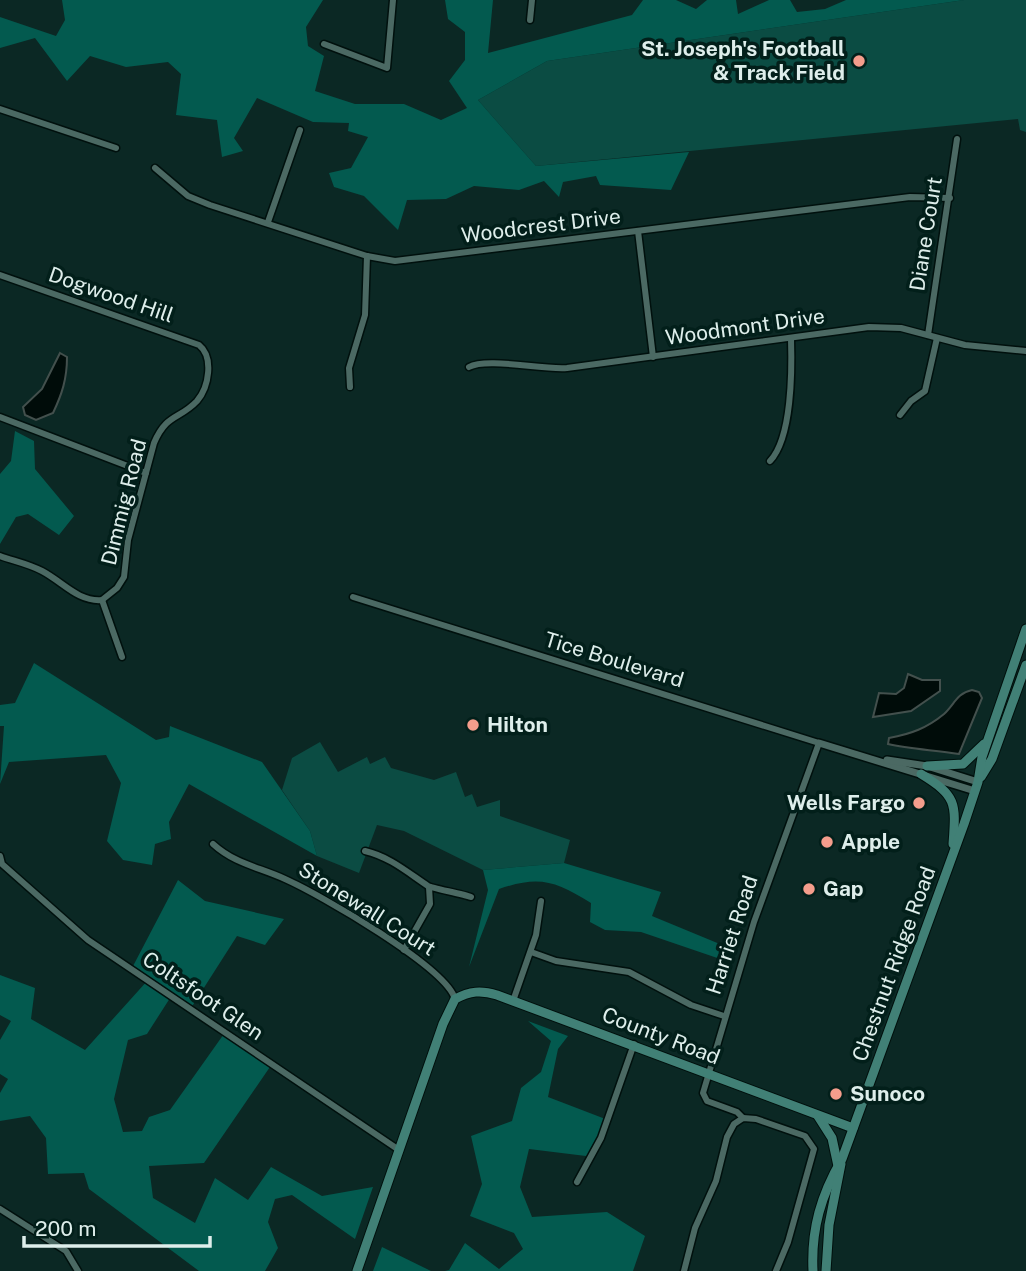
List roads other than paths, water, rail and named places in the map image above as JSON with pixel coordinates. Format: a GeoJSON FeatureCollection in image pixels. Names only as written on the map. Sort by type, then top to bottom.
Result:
{"type":"FeatureCollection","features":[{"type":"Feature","properties":{"kind":"main road","name":"Chestnut Ridge Road"},"geometry":{"type":"LineString","coordinates":[[813,1271],[813,1242],[827,1184],[840,1162],[853,1128],[977,786],[988,740],[1026,629]]}},
{"type":"Feature","properties":{"kind":"main road","name":"Chestnut Ridge Road"},"geometry":{"type":"LineString","coordinates":[[977,786],[992,759],[1026,665]]}},
{"type":"Feature","properties":{"kind":"main road"},"geometry":{"type":"LineString","coordinates":[[924,770],[963,764],[972,759],[988,740]]}},
{"type":"Feature","properties":{"kind":"main road"},"geometry":{"type":"LineString","coordinates":[[924,770],[953,801],[952,854]]}},
{"type":"Feature","properties":{"kind":"main road","name":"County Road"},"geometry":{"type":"LineString","coordinates":[[455,999],[482,991],[513,1001],[853,1128]]}},
{"type":"Feature","properties":{"kind":"main road"},"geometry":{"type":"LineString","coordinates":[[357,1271],[455,999]]}},
{"type":"Feature","properties":{"kind":"main road"},"geometry":{"type":"LineString","coordinates":[[817,1115],[832,1138],[840,1162]]}},
{"type":"Feature","properties":{"kind":"main road","name":"Chestnut Ridge Road"},"geometry":{"type":"LineString","coordinates":[[825,1271],[840,1162]]}},
{"type":"Feature","properties":{"kind":"main road"},"geometry":{"type":"LineString","coordinates":[[826,1258],[836,1271]]}},
{"type":"Feature","properties":{"kind":"street"},"geometry":{"type":"LineString","coordinates":[[324,44],[387,68],[393,0]]}},
{"type":"Feature","properties":{"kind":"street"},"geometry":{"type":"LineString","coordinates":[[530,20],[532,0]]}},
{"type":"Feature","properties":{"kind":"street"},"geometry":{"type":"LineString","coordinates":[[0,109],[116,148]]}},
{"type":"Feature","properties":{"kind":"street"},"geometry":{"type":"LineString","coordinates":[[268,222],[300,130]]}},
{"type":"Feature","properties":{"kind":"street","name":"Diane Court"},"geometry":{"type":"LineString","coordinates":[[928,335],[957,139]]}},
{"type":"Feature","properties":{"kind":"street","name":"Woodcrest Drive"},"geometry":{"type":"LineString","coordinates":[[155,168],[188,196],[368,256],[409,260],[910,197],[950,198]]}},
{"type":"Feature","properties":{"kind":"street"},"geometry":{"type":"LineString","coordinates":[[638,231],[653,357]]}},
{"type":"Feature","properties":{"kind":"street"},"geometry":{"type":"LineString","coordinates":[[350,387],[349,369],[365,315],[368,256]]}},
{"type":"Feature","properties":{"kind":"street","name":"Dogwood Hill"},"geometry":{"type":"LineString","coordinates":[[0,275],[199,345],[208,354]]}},
{"type":"Feature","properties":{"kind":"street","name":"Woodmont Drive"},"geometry":{"type":"LineString","coordinates":[[469,367],[491,361],[550,369],[791,340],[869,327],[901,328],[965,345],[1026,351]]}},
{"type":"Feature","properties":{"kind":"street"},"geometry":{"type":"LineString","coordinates":[[900,415],[925,391],[937,338]]}},
{"type":"Feature","properties":{"kind":"street"},"geometry":{"type":"LineString","coordinates":[[770,461],[782,441],[791,378],[791,340]]}},
{"type":"Feature","properties":{"kind":"street","name":"Dimmig Road"},"geometry":{"type":"LineString","coordinates":[[102,600],[117,588],[124,577],[128,540],[160,429],[200,395],[209,363],[208,354]]}},
{"type":"Feature","properties":{"kind":"street"},"geometry":{"type":"LineString","coordinates":[[0,417],[146,473]]}},
{"type":"Feature","properties":{"kind":"street"},"geometry":{"type":"LineString","coordinates":[[0,556],[42,571],[81,597],[102,600],[122,657]]}},
{"type":"Feature","properties":{"kind":"street","name":"Tice Boulevard"},"geometry":{"type":"LineString","coordinates":[[353,597],[864,757],[924,770],[977,786]]}},
{"type":"Feature","properties":{"kind":"street","name":"Harriet Road"},"geometry":{"type":"LineString","coordinates":[[743,1118],[737,1112],[705,1099],[708,1073],[754,922],[819,743]]}},
{"type":"Feature","properties":{"kind":"street","name":"Stonewall Court"},"geometry":{"type":"LineString","coordinates":[[213,844],[240,863],[288,880],[404,950],[451,987],[455,999]]}},
{"type":"Feature","properties":{"kind":"street"},"geometry":{"type":"LineString","coordinates":[[365,851],[382,855],[422,879],[429,887],[430,904],[404,950]]}},
{"type":"Feature","properties":{"kind":"street","name":"Coltsfoot Glen"},"geometry":{"type":"LineString","coordinates":[[0,856],[2,864],[88,940],[399,1150]]}},
{"type":"Feature","properties":{"kind":"street"},"geometry":{"type":"LineString","coordinates":[[429,887],[441,887],[471,897]]}},
{"type":"Feature","properties":{"kind":"street"},"geometry":{"type":"LineString","coordinates":[[513,1001],[531,952],[541,901]]}},
{"type":"Feature","properties":{"kind":"street"},"geometry":{"type":"LineString","coordinates":[[531,952],[556,961],[601,965],[629,972],[691,1005],[724,1016]]}},
{"type":"Feature","properties":{"kind":"street"},"geometry":{"type":"LineString","coordinates":[[577,1182],[601,1138],[634,1044]]}},
{"type":"Feature","properties":{"kind":"street"},"geometry":{"type":"LineString","coordinates":[[684,1271],[695,1228],[716,1181],[728,1133],[734,1124],[743,1118],[756,1119],[805,1136],[814,1149],[788,1242],[776,1271]]}},
{"type":"Feature","properties":{"kind":"street"},"geometry":{"type":"LineString","coordinates":[[0,1209],[66,1251],[78,1271]]}},
{"type":"Feature","properties":{"kind":"place","name":"St. Joseph's Football & Track Field"},"geometry":{"type":"Point","coordinates":[859,61]}},
{"type":"Feature","properties":{"kind":"place","name":"Hilton"},"geometry":{"type":"Point","coordinates":[473,725]}},
{"type":"Feature","properties":{"kind":"place","name":"Wells Fargo"},"geometry":{"type":"Point","coordinates":[919,803]}},
{"type":"Feature","properties":{"kind":"place","name":"Apple"},"geometry":{"type":"Point","coordinates":[827,842]}},
{"type":"Feature","properties":{"kind":"place","name":"Gap"},"geometry":{"type":"Point","coordinates":[809,889]}},
{"type":"Feature","properties":{"kind":"place","name":"Sunoco"},"geometry":{"type":"Point","coordinates":[836,1094]}}]}
